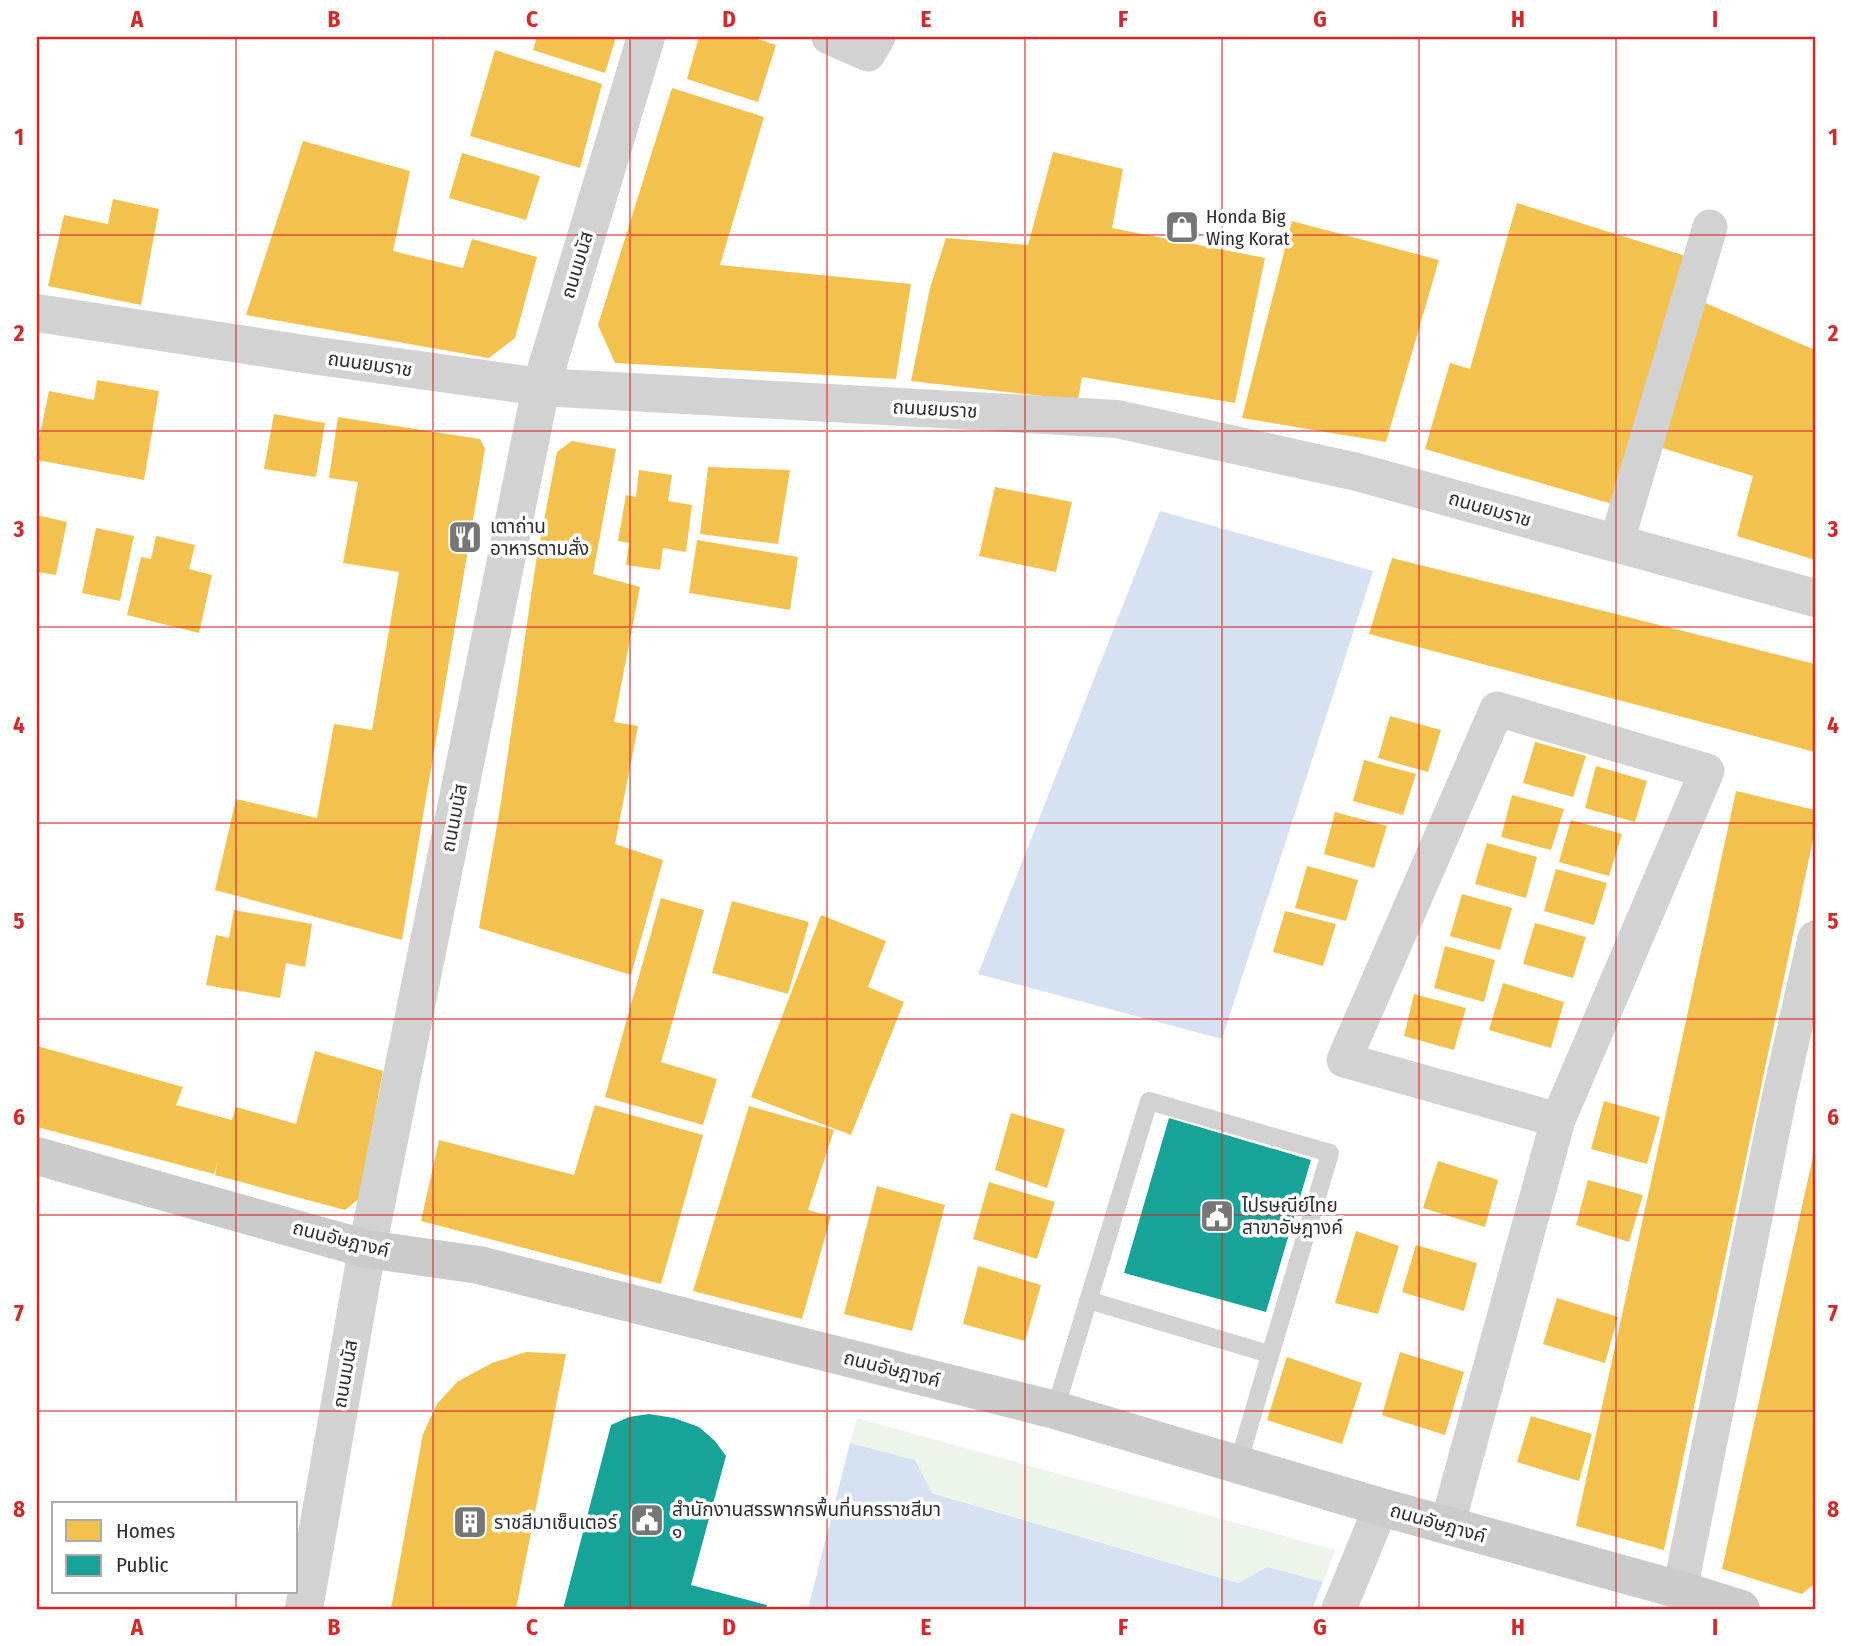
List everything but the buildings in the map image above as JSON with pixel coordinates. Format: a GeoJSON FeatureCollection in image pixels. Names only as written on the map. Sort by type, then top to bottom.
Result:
{"type":"FeatureCollection","features":[{"type":"Feature","properties":{"kind":"main road","name":"ถนนอัษฎางค์"},"geometry":{"type":"LineString","coordinates":[[37,1156],[367,1249],[479,1265],[1055,1410],[1381,1507],[1741,1609]]}},
{"type":"Feature","properties":{"kind":"street","name":"ถนนมนัส"},"geometry":{"type":"LineString","coordinates":[[304,1609],[367,1249],[541,387],[646,37]]}},
{"type":"Feature","properties":{"kind":"street"},"geometry":{"type":"LineString","coordinates":[[829,37],[869,54],[878,37]]}},
{"type":"Feature","properties":{"kind":"street"},"geometry":{"type":"LineString","coordinates":[[1616,544],[1710,228]]}},
{"type":"Feature","properties":{"kind":"street","name":"ถนนยมราช"},"geometry":{"type":"LineString","coordinates":[[37,313],[541,387],[1117,419],[1357,472],[1815,598]]}},
{"type":"Feature","properties":{"kind":"street"},"geometry":{"type":"LineString","coordinates":[[1447,1526],[1558,1120],[1706,771],[1497,709],[1344,1060],[1558,1120]]}},
{"type":"Feature","properties":{"kind":"street"},"geometry":{"type":"LineString","coordinates":[[1680,1590],[1779,1098],[1815,938]]}},
{"type":"Feature","properties":{"kind":"street"},"geometry":{"type":"LineString","coordinates":[[1339,1609],[1381,1507]]}},
{"type":"Feature","properties":{"kind":"lane"},"geometry":{"type":"LineString","coordinates":[[1055,1410],[1149,1101],[1329,1153],[1238,1464]]}},
{"type":"Feature","properties":{"kind":"lane"},"geometry":{"type":"LineString","coordinates":[[1088,1300],[1269,1354]]}},
{"type":"Feature","properties":{"kind":"shaded area"},"geometry":{"type":"Polygon","coordinates":[[[857,1418],[1335,1550],[1323,1582],[1269,1567],[1239,1583],[931,1492],[914,1460],[850,1443],[857,1418]]]}},
{"type":"Feature","properties":{"kind":"water"},"geometry":{"type":"Polygon","coordinates":[[[1160,511],[1373,571],[1222,1039],[978,974],[1160,511]]]}},
{"type":"Feature","properties":{"kind":"water"},"geometry":{"type":"Polygon","coordinates":[[[850,1443],[915,1460],[932,1493],[1238,1583],[1268,1567],[1323,1582],[1312,1609],[808,1609],[850,1443]]]}},
{"type":"Feature","properties":{"kind":"place","name":"Honda Big Wing Korat"},"geometry":{"type":"Point","coordinates":[1182,227]}},
{"type":"Feature","properties":{"kind":"place","name":"เตาถ่าน อาหารตามสั่ง"},"geometry":{"type":"Point","coordinates":[465,537]}},
{"type":"Feature","properties":{"kind":"place","name":"ไปรษณีย์ไทย สาขาอัษฎางค์"},"geometry":{"type":"Point","coordinates":[1217,1216]}},
{"type":"Feature","properties":{"kind":"place","name":"สำนักงานสรรพากรพื้นที่นครราชสีมา ๑"},"geometry":{"type":"Point","coordinates":[647,1520]}},
{"type":"Feature","properties":{"kind":"place","name":"ราชสีมาเซ็นเตอร์"},"geometry":{"type":"Point","coordinates":[470,1522]}}]}
